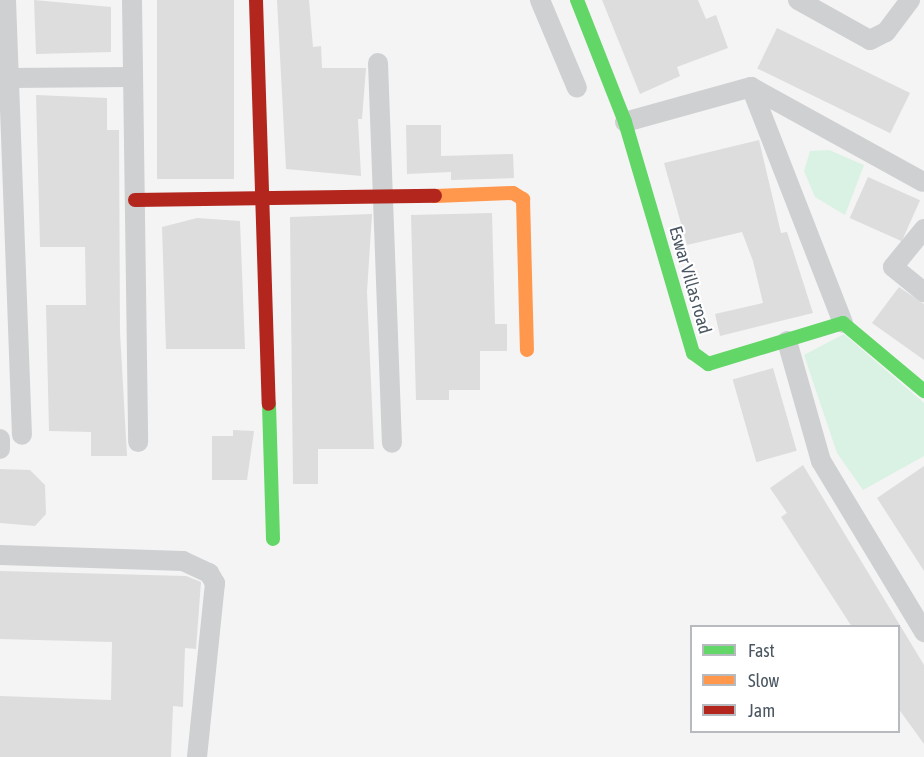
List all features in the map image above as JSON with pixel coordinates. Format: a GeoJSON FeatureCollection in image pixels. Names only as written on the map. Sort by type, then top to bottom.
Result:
{"type":"FeatureCollection","features":[{"type":"Feature","properties":{"kind":"street"},"geometry":{"type":"LineString","coordinates":[[6,0],[9,78],[8,267],[22,435]]}},
{"type":"Feature","properties":{"kind":"street"},"geometry":{"type":"LineString","coordinates":[[132,0],[131,76],[138,442]]}},
{"type":"Feature","properties":{"kind":"street"},"geometry":{"type":"LineString","coordinates":[[256,0],[266,202],[273,539]]}},
{"type":"Feature","properties":{"kind":"street"},"geometry":{"type":"LineString","coordinates":[[540,0],[577,88]]}},
{"type":"Feature","properties":{"kind":"street","name":"Eswar Villas road"},"geometry":{"type":"LineString","coordinates":[[578,0],[625,122],[693,353],[708,364],[843,323]]}},
{"type":"Feature","properties":{"kind":"street"},"geometry":{"type":"LineString","coordinates":[[804,2],[870,40],[886,32],[910,0]]}},
{"type":"Feature","properties":{"kind":"street"},"geometry":{"type":"LineString","coordinates":[[378,63],[386,198],[392,442]]}},
{"type":"Feature","properties":{"kind":"street"},"geometry":{"type":"LineString","coordinates":[[9,78],[131,76]]}},
{"type":"Feature","properties":{"kind":"street"},"geometry":{"type":"LineString","coordinates":[[752,87],[843,323],[924,391]]}},
{"type":"Feature","properties":{"kind":"street"},"geometry":{"type":"LineString","coordinates":[[625,122],[752,87],[922,182]]}},
{"type":"Feature","properties":{"kind":"street"},"geometry":{"type":"LineString","coordinates":[[135,201],[266,202],[513,194],[523,199],[527,350]]}},
{"type":"Feature","properties":{"kind":"street"},"geometry":{"type":"LineString","coordinates":[[924,229],[893,267],[924,292]]}},
{"type":"Feature","properties":{"kind":"street"},"geometry":{"type":"LineString","coordinates":[[787,341],[821,461],[924,632]]}},
{"type":"Feature","properties":{"kind":"street"},"geometry":{"type":"LineString","coordinates":[[0,439],[0,449]]}},
{"type":"Feature","properties":{"kind":"street"},"geometry":{"type":"LineString","coordinates":[[0,555],[183,561],[209,573],[215,583],[197,757]]}},
{"type":"Feature","properties":{"kind":"green space"},"geometry":{"type":"Polygon","coordinates":[[[829,150],[864,165],[845,215],[815,197],[804,171],[810,151],[829,150]]]}},
{"type":"Feature","properties":{"kind":"green space"},"geometry":{"type":"Polygon","coordinates":[[[844,334],[924,403],[924,456],[863,490],[837,453],[804,355],[844,334]]]}},
{"type":"Feature","properties":{"kind":"building"},"geometry":{"type":"Polygon","coordinates":[[[34,0],[111,7],[111,52],[36,54],[34,0]]]}},
{"type":"Feature","properties":{"kind":"building"},"geometry":{"type":"Polygon","coordinates":[[[157,0],[234,0],[234,179],[157,179],[157,0]]]}},
{"type":"Feature","properties":{"kind":"building"},"geometry":{"type":"Polygon","coordinates":[[[277,0],[309,0],[313,47],[321,46],[322,68],[366,68],[362,119],[358,119],[361,176],[286,169],[277,0]]]}},
{"type":"Feature","properties":{"kind":"building"},"geometry":{"type":"Polygon","coordinates":[[[602,0],[698,0],[706,19],[716,15],[728,48],[677,67],[680,76],[640,94],[602,0]]]}},
{"type":"Feature","properties":{"kind":"building"},"geometry":{"type":"Polygon","coordinates":[[[777,28],[910,93],[890,133],[757,68],[777,28]]]}},
{"type":"Feature","properties":{"kind":"building"},"geometry":{"type":"Polygon","coordinates":[[[36,95],[107,98],[107,130],[119,130],[120,332],[127,456],[91,456],[91,432],[49,431],[46,305],[86,305],[85,247],[40,247],[36,95]]]}},
{"type":"Feature","properties":{"kind":"building"},"geometry":{"type":"Polygon","coordinates":[[[406,125],[441,125],[441,156],[513,154],[514,178],[451,180],[451,172],[407,174],[406,125]]]}},
{"type":"Feature","properties":{"kind":"building"},"geometry":{"type":"Polygon","coordinates":[[[759,140],[781,233],[787,232],[813,313],[720,336],[715,314],[763,303],[753,261],[742,232],[687,245],[664,163],[759,140]]]}},
{"type":"Feature","properties":{"kind":"building"},"geometry":{"type":"Polygon","coordinates":[[[868,177],[920,200],[902,241],[850,218],[868,177]]]}},
{"type":"Feature","properties":{"kind":"building"},"geometry":{"type":"Polygon","coordinates":[[[492,213],[495,324],[507,324],[507,351],[480,351],[480,390],[449,390],[449,400],[416,400],[411,215],[492,213]]]}},
{"type":"Feature","properties":{"kind":"building"},"geometry":{"type":"Polygon","coordinates":[[[372,214],[367,292],[374,449],[318,449],[318,484],[293,484],[290,217],[372,214]]]}},
{"type":"Feature","properties":{"kind":"building"},"geometry":{"type":"Polygon","coordinates":[[[197,218],[240,221],[245,349],[166,349],[162,227],[197,218]]]}},
{"type":"Feature","properties":{"kind":"building"},"geometry":{"type":"Polygon","coordinates":[[[899,287],[924,304],[924,360],[872,323],[899,287]]]}},
{"type":"Feature","properties":{"kind":"building"},"geometry":{"type":"Polygon","coordinates":[[[773,368],[797,451],[756,462],[733,380],[773,368]]]}},
{"type":"Feature","properties":{"kind":"building"},"geometry":{"type":"Polygon","coordinates":[[[233,430],[254,431],[247,480],[212,480],[212,436],[233,436],[233,430]]]}},
{"type":"Feature","properties":{"kind":"building"},"geometry":{"type":"Polygon","coordinates":[[[803,465],[900,625],[851,625],[781,517],[787,513],[770,488],[803,465]]]}},
{"type":"Feature","properties":{"kind":"building"},"geometry":{"type":"Polygon","coordinates":[[[924,466],[924,571],[877,498],[924,466]]]}},
{"type":"Feature","properties":{"kind":"building"},"geometry":{"type":"Polygon","coordinates":[[[0,469],[30,470],[45,485],[46,514],[35,526],[0,523],[0,469]]]}},
{"type":"Feature","properties":{"kind":"building"},"geometry":{"type":"Polygon","coordinates":[[[0,571],[186,576],[201,582],[196,649],[185,648],[183,707],[173,706],[171,757],[0,757],[0,696],[111,700],[112,642],[0,639],[0,571]]]}},
{"type":"Feature","properties":{"kind":"building"},"geometry":{"type":"Polygon","coordinates":[[[900,625],[924,665],[924,744],[900,711],[900,625]]]}},
{"type":"Feature","properties":{"kind":"traffic: fast"},"geometry":{"type":"LineString","coordinates":[[577,0],[625,122],[693,353],[708,364],[843,323],[924,391]]}},
{"type":"Feature","properties":{"kind":"traffic: fast"},"geometry":{"type":"LineString","coordinates":[[269,404],[273,539]]}},
{"type":"Feature","properties":{"kind":"traffic: slow"},"geometry":{"type":"LineString","coordinates":[[435,196],[513,193],[523,199],[527,350]]}},
{"type":"Feature","properties":{"kind":"traffic: jam"},"geometry":{"type":"LineString","coordinates":[[256,0],[269,404]]}},
{"type":"Feature","properties":{"kind":"traffic: jam"},"geometry":{"type":"LineString","coordinates":[[135,200],[435,196]]}}]}
